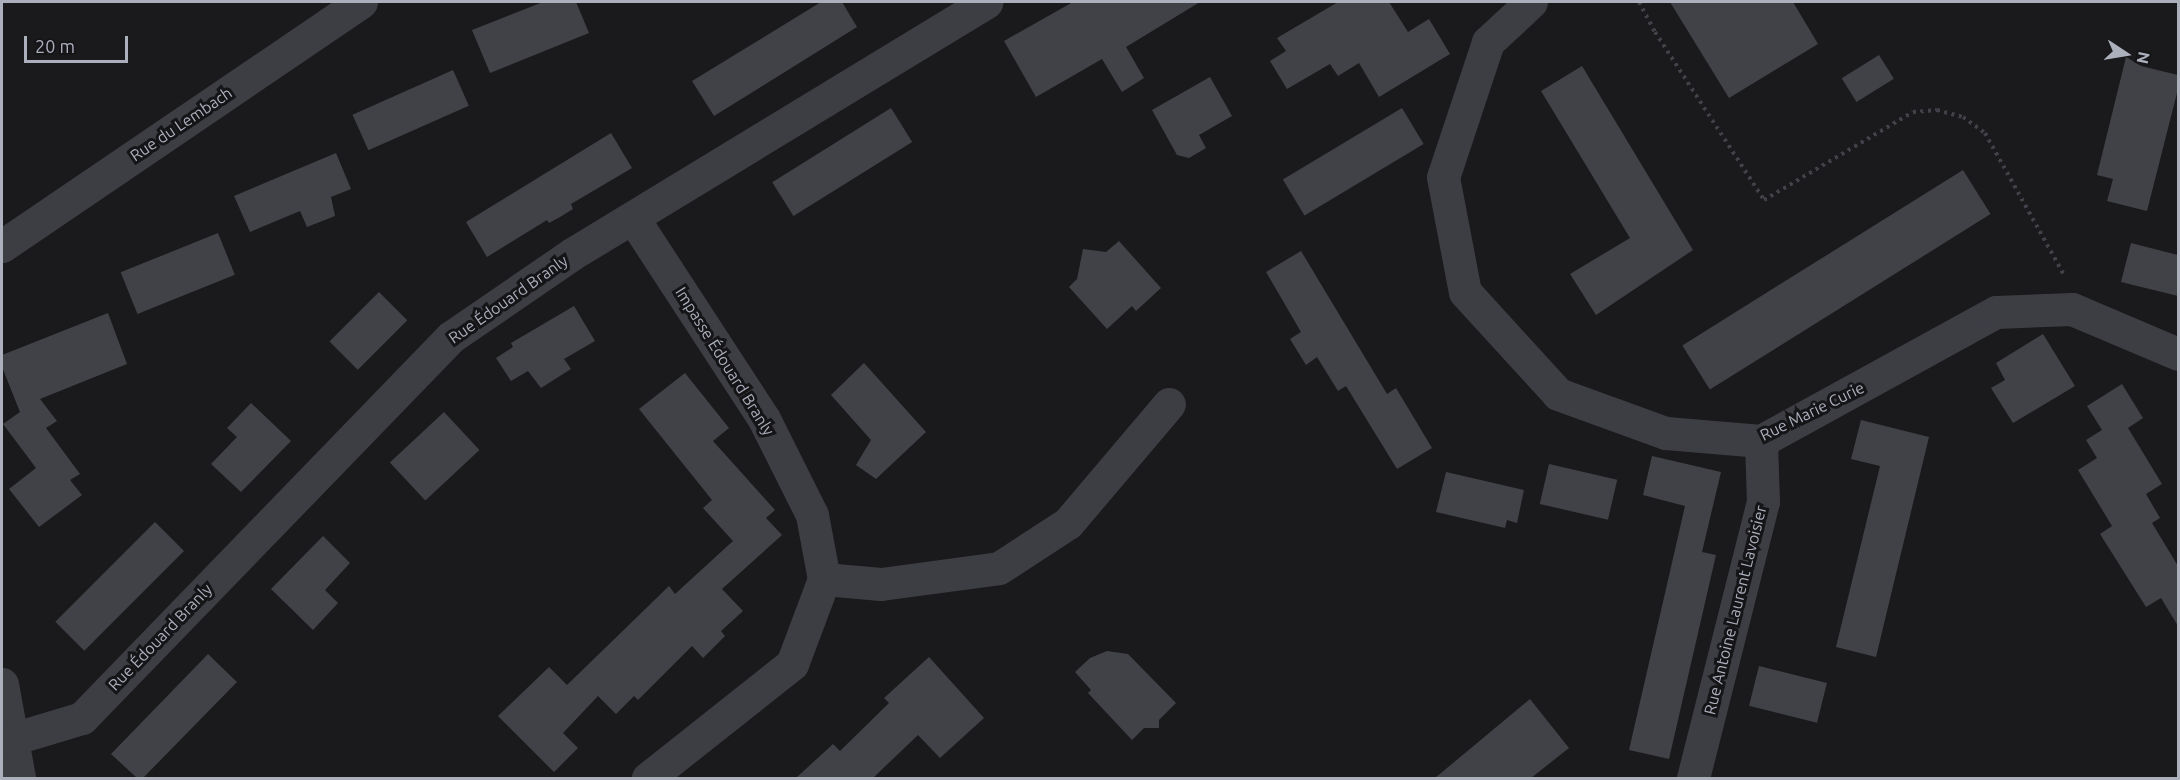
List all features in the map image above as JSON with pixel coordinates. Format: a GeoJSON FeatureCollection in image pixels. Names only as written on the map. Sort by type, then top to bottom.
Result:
{"type":"FeatureCollection","features":[{"type":"Feature","properties":{"kind":"street","name":"Rue du Lembach"},"geometry":{"type":"LineString","coordinates":[[2,246],[361,2]]}},
{"type":"Feature","properties":{"kind":"street","name":"Rue Édouard Branly"},"geometry":{"type":"LineString","coordinates":[[12,739],[82,718],[451,338],[572,254],[986,2]]}},
{"type":"Feature","properties":{"kind":"street","name":"Rue Marie Curie"},"geometry":{"type":"LineString","coordinates":[[1531,2],[1488,42],[1443,177],[1465,292],[1558,394],[1666,433],[1761,441],[1996,312],[2072,309],[2178,354]]}},
{"type":"Feature","properties":{"kind":"street","name":"Impasse Édouard Branly"},"geometry":{"type":"LineString","coordinates":[[633,218],[764,419],[812,515],[824,579]]}},
{"type":"Feature","properties":{"kind":"street"},"geometry":{"type":"LineString","coordinates":[[648,778],[792,664],[824,579],[881,584],[999,568],[1068,523],[1168,404]]}},
{"type":"Feature","properties":{"kind":"street","name":"Rue Antoine Laurent Lavoisier"},"geometry":{"type":"LineString","coordinates":[[1693,778],[1763,502],[1761,441]]}},
{"type":"Feature","properties":{"kind":"street"},"geometry":{"type":"LineString","coordinates":[[2,684],[19,778]]}},
{"type":"Feature","properties":{"kind":"path"},"geometry":{"type":"LineString","coordinates":[[1639,2],[1655,33],[1764,200],[1913,112],[1937,110],[1963,117],[1985,133],[2086,315]]}},
{"type":"Feature","properties":{"kind":"building"},"geometry":{"type":"Polygon","coordinates":[[[543,2],[576,2],[589,33],[490,73],[472,30],[543,2]]]}},
{"type":"Feature","properties":{"kind":"building"},"geometry":{"type":"Polygon","coordinates":[[[821,2],[842,2],[857,27],[714,116],[692,81],[821,2]]]}},
{"type":"Feature","properties":{"kind":"building"},"geometry":{"type":"Polygon","coordinates":[[[1073,2],[1200,2],[1126,47],[1144,78],[1122,92],[1102,59],[1036,97],[1004,41],[1073,2]]]}},
{"type":"Feature","properties":{"kind":"building"},"geometry":{"type":"Polygon","coordinates":[[[1338,2],[1389,2],[1408,32],[1429,19],[1450,54],[1379,97],[1359,63],[1338,76],[1330,64],[1287,89],[1270,61],[1286,51],[1277,38],[1338,2]]]}},
{"type":"Feature","properties":{"kind":"building"},"geometry":{"type":"Polygon","coordinates":[[[1670,2],[1793,2],[1818,44],[1729,98],[1670,2]]]}},
{"type":"Feature","properties":{"kind":"building"},"geometry":{"type":"Polygon","coordinates":[[[1879,55],[1894,79],[1857,102],[1842,78],[1879,55]]]}},
{"type":"Feature","properties":{"kind":"building"},"geometry":{"type":"Polygon","coordinates":[[[2126,57],[2141,66],[2178,75],[2178,89],[2147,211],[2107,201],[2113,179],[2097,175],[2126,57]]]}},
{"type":"Feature","properties":{"kind":"building"},"geometry":{"type":"Polygon","coordinates":[[[1582,66],[1693,250],[1596,315],[1570,274],[1630,238],[1541,91],[1582,66]]]}},
{"type":"Feature","properties":{"kind":"building"},"geometry":{"type":"Polygon","coordinates":[[[453,70],[469,106],[368,150],[353,115],[453,70]]]}},
{"type":"Feature","properties":{"kind":"building"},"geometry":{"type":"Polygon","coordinates":[[[1210,77],[1232,116],[1199,135],[1206,148],[1189,158],[1177,155],[1152,110],[1210,77]]]}},
{"type":"Feature","properties":{"kind":"building"},"geometry":{"type":"Polygon","coordinates":[[[891,108],[912,142],[793,216],[772,182],[891,108]]]}},
{"type":"Feature","properties":{"kind":"building"},"geometry":{"type":"Polygon","coordinates":[[[1402,108],[1424,144],[1304,216],[1283,180],[1402,108]]]}},
{"type":"Feature","properties":{"kind":"building"},"geometry":{"type":"Polygon","coordinates":[[[611,133],[632,168],[571,204],[573,209],[560,217],[549,223],[547,220],[487,257],[466,222],[611,133]]]}},
{"type":"Feature","properties":{"kind":"building"},"geometry":{"type":"Polygon","coordinates":[[[336,153],[351,189],[331,197],[335,216],[307,227],[300,211],[250,232],[234,196],[336,153]]]}},
{"type":"Feature","properties":{"kind":"building"},"geometry":{"type":"Polygon","coordinates":[[[1963,170],[1991,214],[1710,390],[1682,345],[1963,170]]]}},
{"type":"Feature","properties":{"kind":"building"},"geometry":{"type":"Polygon","coordinates":[[[218,233],[235,275],[138,314],[121,272],[218,233]]]}},
{"type":"Feature","properties":{"kind":"building"},"geometry":{"type":"Polygon","coordinates":[[[1119,241],[1161,288],[1136,311],[1132,306],[1107,329],[1069,287],[1077,279],[1083,249],[1106,252],[1119,241]]]}},
{"type":"Feature","properties":{"kind":"building"},"geometry":{"type":"Polygon","coordinates":[[[2131,243],[2178,255],[2178,296],[2121,282],[2131,243]]]}},
{"type":"Feature","properties":{"kind":"building"},"geometry":{"type":"Polygon","coordinates":[[[1301,251],[1387,394],[1396,388],[1432,448],[1397,469],[1346,386],[1338,391],[1317,357],[1306,365],[1290,339],[1301,332],[1266,272],[1301,251]]]}},
{"type":"Feature","properties":{"kind":"building"},"geometry":{"type":"Polygon","coordinates":[[[379,292],[407,320],[358,370],[330,341],[379,292]]]}},
{"type":"Feature","properties":{"kind":"building"},"geometry":{"type":"Polygon","coordinates":[[[574,306],[595,341],[564,359],[571,369],[541,388],[528,371],[511,381],[496,358],[513,347],[511,343],[574,306]]]}},
{"type":"Feature","properties":{"kind":"building"},"geometry":{"type":"Polygon","coordinates":[[[108,313],[127,364],[40,399],[57,421],[46,428],[80,474],[70,480],[82,495],[39,527],[9,489],[36,468],[3,424],[20,412],[2,367],[2,355],[108,313]]]}},
{"type":"Feature","properties":{"kind":"building"},"geometry":{"type":"Polygon","coordinates":[[[2043,334],[2075,386],[2013,423],[1991,388],[2005,380],[1996,363],[2043,334]]]}},
{"type":"Feature","properties":{"kind":"building"},"geometry":{"type":"Polygon","coordinates":[[[864,363],[926,432],[876,479],[856,465],[871,440],[831,395],[864,363]]]}},
{"type":"Feature","properties":{"kind":"building"},"geometry":{"type":"Polygon","coordinates":[[[685,373],[729,428],[713,441],[775,510],[766,518],[782,535],[722,589],[743,611],[721,631],[725,636],[703,658],[692,646],[638,700],[634,696],[616,714],[598,696],[563,733],[578,748],[554,772],[498,716],[549,667],[567,685],[669,586],[675,594],[733,541],[703,508],[712,500],[639,409],[685,373]]]}},
{"type":"Feature","properties":{"kind":"building"},"geometry":{"type":"Polygon","coordinates":[[[2122,384],[2143,418],[2128,428],[2162,484],[2146,494],[2160,518],[2152,523],[2178,566],[2178,626],[2161,598],[2146,607],[2100,534],[2112,526],[2078,470],[2097,458],[2086,440],[2102,430],[2087,406],[2122,384]]]}},
{"type":"Feature","properties":{"kind":"building"},"geometry":{"type":"Polygon","coordinates":[[[251,403],[291,441],[241,492],[211,464],[237,437],[227,428],[251,403]]]}},
{"type":"Feature","properties":{"kind":"building"},"geometry":{"type":"Polygon","coordinates":[[[444,412],[479,450],[425,500],[390,462],[444,412]]]}},
{"type":"Feature","properties":{"kind":"building"},"geometry":{"type":"Polygon","coordinates":[[[1861,420],[1929,437],[1876,657],[1836,647],[1880,466],[1851,459],[1861,420]]]}},
{"type":"Feature","properties":{"kind":"building"},"geometry":{"type":"Polygon","coordinates":[[[1652,456],[1721,472],[1702,552],[1716,555],[1669,759],[1629,750],[1685,506],[1643,495],[1652,456]]]}},
{"type":"Feature","properties":{"kind":"building"},"geometry":{"type":"Polygon","coordinates":[[[1549,464],[1617,480],[1608,520],[1540,504],[1549,464]]]}},
{"type":"Feature","properties":{"kind":"building"},"geometry":{"type":"Polygon","coordinates":[[[1446,472],[1524,490],[1517,523],[1507,520],[1505,528],[1436,512],[1446,472]]]}},
{"type":"Feature","properties":{"kind":"building"},"geometry":{"type":"Polygon","coordinates":[[[155,522],[184,551],[84,651],[55,622],[155,522]]]}},
{"type":"Feature","properties":{"kind":"building"},"geometry":{"type":"Polygon","coordinates":[[[323,536],[350,563],[325,590],[338,603],[313,630],[271,589],[323,536]]]}},
{"type":"Feature","properties":{"kind":"building"},"geometry":{"type":"Polygon","coordinates":[[[1107,651],[1128,654],[1176,703],[1159,720],[1159,728],[1144,728],[1132,740],[1088,693],[1091,690],[1075,672],[1090,658],[1107,651]]]}},
{"type":"Feature","properties":{"kind":"building"},"geometry":{"type":"Polygon","coordinates":[[[208,654],[237,682],[143,778],[137,778],[111,754],[208,654]]]}},
{"type":"Feature","properties":{"kind":"building"},"geometry":{"type":"Polygon","coordinates":[[[929,657],[984,718],[940,758],[918,735],[873,778],[796,778],[833,744],[840,751],[889,703],[884,698],[929,657]]]}},
{"type":"Feature","properties":{"kind":"building"},"geometry":{"type":"Polygon","coordinates":[[[1759,666],[1827,683],[1817,723],[1749,706],[1759,666]]]}},
{"type":"Feature","properties":{"kind":"building"},"geometry":{"type":"Polygon","coordinates":[[[1530,699],[1569,748],[1531,778],[1435,778],[1530,699]]]}}]}
